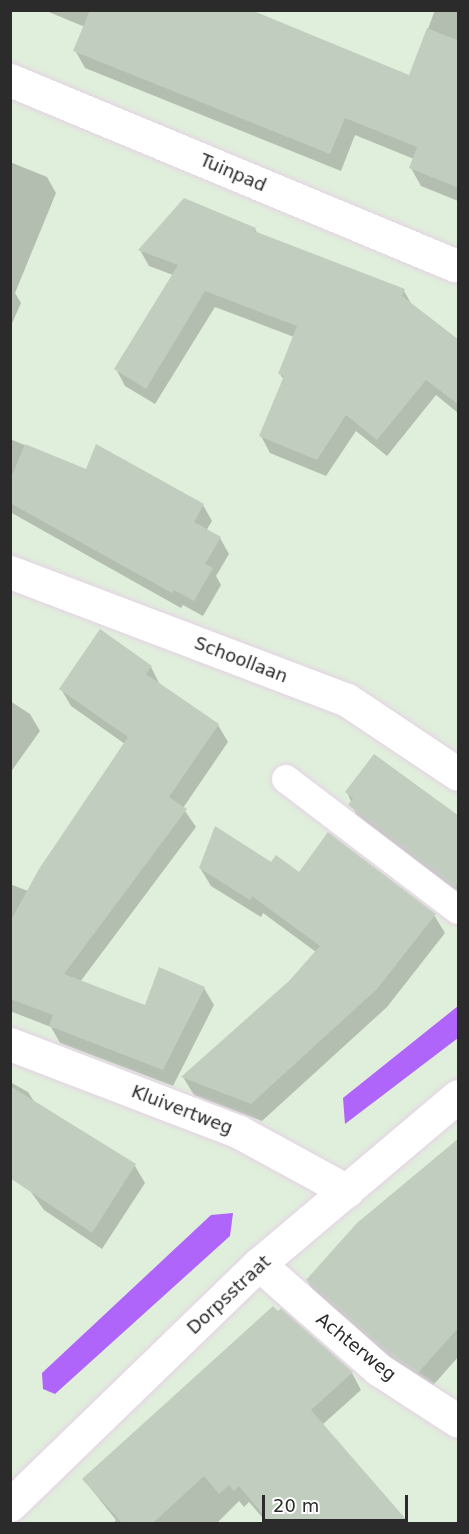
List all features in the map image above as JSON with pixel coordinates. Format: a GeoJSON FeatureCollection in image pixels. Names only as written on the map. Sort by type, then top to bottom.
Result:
{"type":"FeatureCollection","features":[{"type":"Feature","properties":{"kind":"street","name":"Tuinpad"},"geometry":{"type":"LineString","coordinates":[[10,80],[455,265]]}},
{"type":"Feature","properties":{"kind":"street","name":"Schoollaan"},"geometry":{"type":"LineString","coordinates":[[10,572],[347,700],[459,774]]}},
{"type":"Feature","properties":{"kind":"street","name":"Kluivertweg"},"geometry":{"type":"LineString","coordinates":[[10,1044],[239,1132],[347,1191]]}},
{"type":"Feature","properties":{"kind":"street","name":"Dorpsstraat"},"geometry":{"type":"LineString","coordinates":[[10,1505],[259,1264],[459,1096]]}},
{"type":"Feature","properties":{"kind":"street","name":"Achterweg"},"geometry":{"type":"LineString","coordinates":[[259,1264],[378,1369],[459,1421]]}},
{"type":"Feature","properties":{"kind":"lane"},"geometry":{"type":"LineString","coordinates":[[286,779],[459,910]]}},
{"type":"Feature","properties":{"kind":"shaded area"},"geometry":{"type":"Polygon","coordinates":[[[458,1006],[458,1038],[345,1124],[343,1098],[458,1006]]]}},
{"type":"Feature","properties":{"kind":"shaded area"},"geometry":{"type":"Polygon","coordinates":[[[233,1213],[230,1236],[55,1394],[43,1389],[42,1373],[211,1215],[233,1213]]]}},
{"type":"Feature","properties":{"kind":"building"},"geometry":{"type":"Polygon","coordinates":[[[90,10],[251,10],[409,75],[427,28],[459,41],[459,188],[409,168],[417,147],[345,118],[330,154],[73,51],[90,10]]]}},
{"type":"Feature","properties":{"kind":"building"},"geometry":{"type":"Polygon","coordinates":[[[184,198],[256,228],[254,231],[405,289],[402,296],[459,340],[459,405],[426,380],[377,440],[346,415],[317,460],[259,436],[284,376],[278,374],[297,326],[205,291],[146,389],[114,369],[178,265],[138,250],[184,198]]]}},
{"type":"Feature","properties":{"kind":"building"},"geometry":{"type":"Polygon","coordinates":[[[25,444],[86,469],[96,444],[204,504],[194,522],[221,537],[205,564],[213,568],[194,601],[174,590],[172,593],[10,503],[10,480],[25,444]]]}},
{"type":"Feature","properties":{"kind":"building"},"geometry":{"type":"Polygon","coordinates":[[[100,629],[152,666],[146,674],[219,724],[169,797],[187,809],[64,974],[145,1005],[159,967],[205,987],[163,1070],[49,1026],[53,1015],[10,999],[10,922],[39,869],[128,737],[59,689],[100,629]]]}},
{"type":"Feature","properties":{"kind":"building"},"geometry":{"type":"Polygon","coordinates":[[[374,754],[459,816],[459,882],[455,887],[348,805],[353,798],[345,792],[374,754]]]}},
{"type":"Feature","properties":{"kind":"building"},"geometry":{"type":"Polygon","coordinates":[[[215,826],[271,862],[276,855],[299,872],[328,832],[436,914],[377,989],[251,1104],[181,1077],[289,981],[320,946],[252,896],[250,900],[199,868],[215,826]]]}},
{"type":"Feature","properties":{"kind":"building"},"geometry":{"type":"Polygon","coordinates":[[[10,1086],[136,1164],[92,1233],[10,1178],[10,1086]]]}},
{"type":"Feature","properties":{"kind":"building"},"geometry":{"type":"Polygon","coordinates":[[[459,1138],[459,1327],[418,1373],[390,1355],[306,1280],[357,1223],[459,1138]]]}},
{"type":"Feature","properties":{"kind":"building"},"geometry":{"type":"Polygon","coordinates":[[[273,1306],[278,1311],[281,1308],[353,1372],[311,1410],[410,1524],[271,1524],[239,1486],[234,1491],[229,1485],[219,1494],[204,1476],[152,1524],[123,1524],[82,1479],[273,1306]]]}}]}
